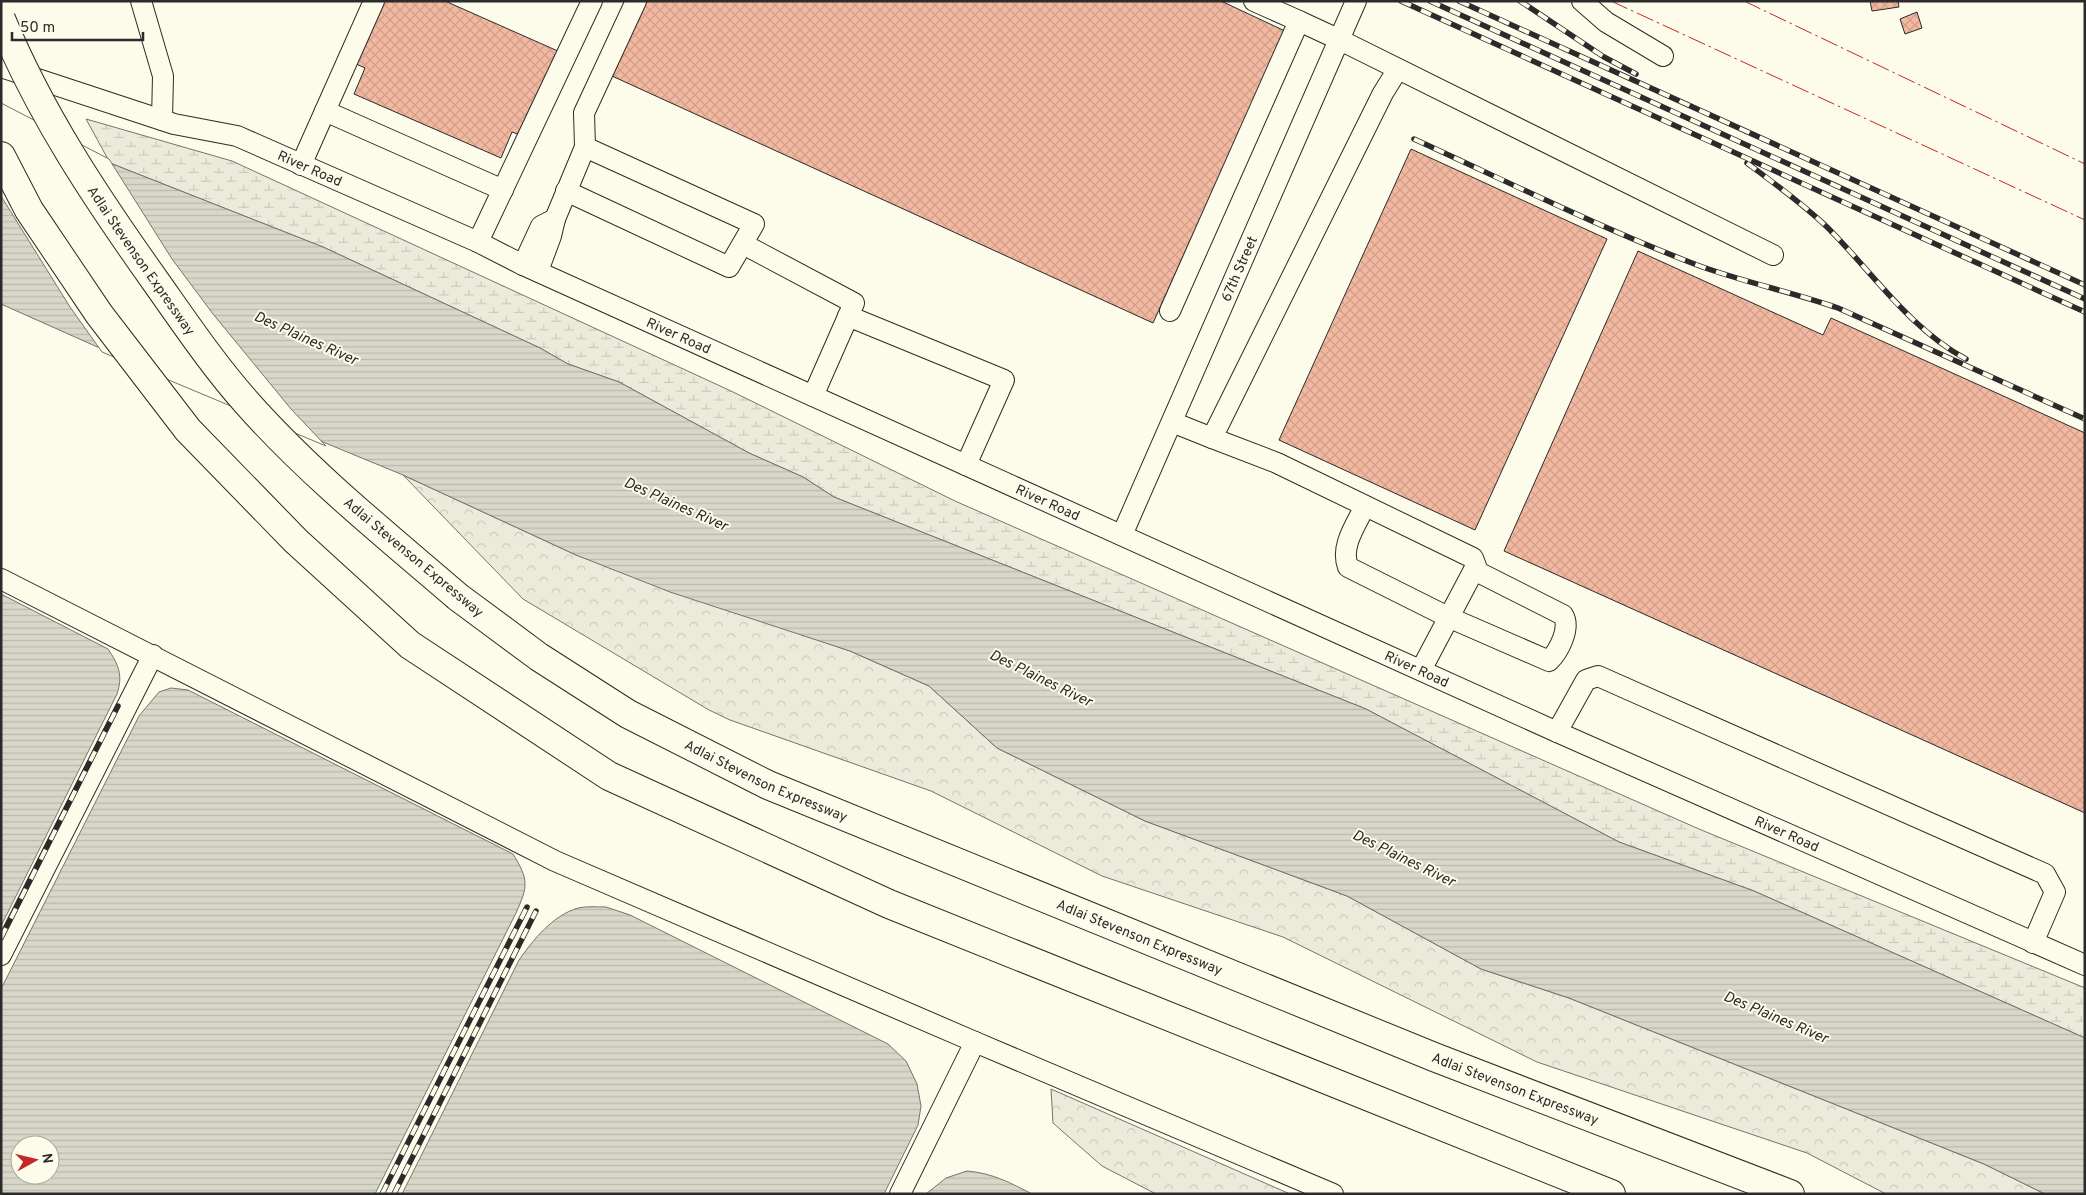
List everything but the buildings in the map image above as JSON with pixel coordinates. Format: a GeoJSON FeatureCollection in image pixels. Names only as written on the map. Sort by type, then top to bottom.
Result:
{"type":"FeatureCollection","features":[{"type":"Feature","properties":{"kind":"highway","name":"Adlai Stevenson Expressway"},"geometry":{"type":"LineString","coordinates":[[1,19],[12,46],[56,132],[119,230],[184,323],[246,403],[319,475],[458,597],[539,657],[628,714],[768,785],[1434,1057],[1790,1194]]}},
{"type":"Feature","properties":{"kind":"highway"},"geometry":{"type":"LineString","coordinates":[[1,156],[29,210],[99,314],[188,430],[296,541],[410,645],[608,776],[889,904],[1611,1194]]}},
{"type":"Feature","properties":{"kind":"street"},"geometry":{"type":"LineString","coordinates":[[141,1],[163,76],[162,120]]}},
{"type":"Feature","properties":{"kind":"street"},"geometry":{"type":"LineString","coordinates":[[301,165],[374,1]]}},
{"type":"Feature","properties":{"kind":"street"},"geometry":{"type":"LineString","coordinates":[[478,242],[592,1]]}},
{"type":"Feature","properties":{"kind":"street"},"geometry":{"type":"LineString","coordinates":[[530,268],[551,236],[555,219],[585,147],[584,113],[636,1]]}},
{"type":"Feature","properties":{"kind":"street"},"geometry":{"type":"LineString","coordinates":[[1254,1],[1340,40],[1773,255]]}},
{"type":"Feature","properties":{"kind":"street","name":"67th Street"},"geometry":{"type":"LineString","coordinates":[[1122,535],[1356,1]]}},
{"type":"Feature","properties":{"kind":"street"},"geometry":{"type":"LineString","coordinates":[[1582,1],[1606,22],[1664,56]]}},
{"type":"Feature","properties":{"kind":"street"},"geometry":{"type":"LineString","coordinates":[[1170,311],[1300,22]]}},
{"type":"Feature","properties":{"kind":"street","name":"River Road"},"geometry":{"type":"LineString","coordinates":[[1,67],[162,120],[238,136],[478,242],[530,268],[1557,732],[2085,965]]}},
{"type":"Feature","properties":{"kind":"street"},"geometry":{"type":"LineString","coordinates":[[1212,438],[1380,101],[1398,69]]}},
{"type":"Feature","properties":{"kind":"street"},"geometry":{"type":"LineString","coordinates":[[325,111],[503,190]]}},
{"type":"Feature","properties":{"kind":"street"},"geometry":{"type":"LineString","coordinates":[[566,191],[729,267],[754,224],[585,147]]}},
{"type":"Feature","properties":{"kind":"street"},"geometry":{"type":"LineString","coordinates":[[743,244],[854,303],[813,396]]}},
{"type":"Feature","properties":{"kind":"street"},"geometry":{"type":"LineString","coordinates":[[848,316],[1004,380],[966,465]]}},
{"type":"Feature","properties":{"kind":"street"},"geometry":{"type":"LineString","coordinates":[[1172,422],[1277,463],[1473,558],[1476,566],[1421,670]]}},
{"type":"Feature","properties":{"kind":"street"},"geometry":{"type":"LineString","coordinates":[[1365,506],[1346,549],[1345,558],[1348,567],[1448,616],[1549,661],[1555,654],[1566,627],[1566,620],[1563,615],[1474,570]]}},
{"type":"Feature","properties":{"kind":"street"},"geometry":{"type":"LineString","coordinates":[[1,579],[556,861],[1333,1194]]}},
{"type":"Feature","properties":{"kind":"street"},"geometry":{"type":"LineString","coordinates":[[1,955],[153,655]]}},
{"type":"Feature","properties":{"kind":"street"},"geometry":{"type":"LineString","coordinates":[[1557,732],[1586,680],[1598,676],[2045,874],[2055,892],[2033,943]]}},
{"type":"Feature","properties":{"kind":"street"},"geometry":{"type":"LineString","coordinates":[[900,1194],[975,1042]]}},
{"type":"Feature","properties":{"kind":"green space"},"geometry":{"type":"Polygon","coordinates":[[[86,119],[232,161],[731,391],[955,501],[1699,829],[2085,988],[2085,1038],[1754,891],[1619,842],[1366,709],[834,497],[803,477],[749,453],[619,382],[568,364],[540,348],[323,247],[110,163],[86,119]]]}},
{"type":"Feature","properties":{"kind":"green space"},"geometry":{"type":"Polygon","coordinates":[[[403,475],[576,555],[850,651],[929,686],[997,748],[1145,821],[1347,896],[1481,969],[1569,998],[1984,1164],[2045,1194],[1886,1194],[1807,1153],[1537,1062],[1283,937],[1102,876],[931,791],[730,720],[709,710],[523,599],[403,475]]]}},
{"type":"Feature","properties":{"kind":"green space"},"geometry":{"type":"Polygon","coordinates":[[[1051,1089],[1290,1194],[1156,1194],[1102,1166],[1053,1123],[1051,1089]]]}},
{"type":"Feature","properties":{"kind":"water","name":"Des Plaines River"},"geometry":{"type":"Polygon","coordinates":[[[1,106],[110,163],[323,247],[540,348],[568,364],[619,382],[749,453],[803,477],[834,497],[1366,709],[1619,842],[1754,891],[2085,1038],[2085,1194],[2045,1194],[1984,1164],[1569,998],[1481,969],[1347,896],[1145,821],[997,748],[929,686],[850,651],[670,592],[576,555],[403,475],[158,374],[1,304],[1,106]]]}},
{"type":"Feature","properties":{"kind":"water"},"geometry":{"type":"Polygon","coordinates":[[[1,594],[108,649],[119,671],[120,682],[117,694],[1,926],[1,594]]]}},
{"type":"Feature","properties":{"kind":"water"},"geometry":{"type":"Polygon","coordinates":[[[171,688],[188,690],[513,854],[522,870],[525,889],[516,913],[375,1194],[1,1194],[1,989],[139,716],[159,692],[171,688]]]}},
{"type":"Feature","properties":{"kind":"water"},"geometry":{"type":"Polygon","coordinates":[[[606,907],[630,915],[888,1044],[906,1061],[917,1084],[921,1106],[918,1125],[884,1194],[402,1194],[519,960],[537,936],[560,917],[578,908],[606,907]]]}},
{"type":"Feature","properties":{"kind":"water"},"geometry":{"type":"Polygon","coordinates":[[[967,1171],[993,1176],[1032,1194],[926,1194],[946,1178],[967,1171]]]}},
{"type":"Feature","properties":{"kind":"pier"},"geometry":{"type":"Polygon","coordinates":[[[1,103],[109,159],[172,259],[213,314],[291,409],[326,446],[102,352],[70,307],[1,196],[1,103]]]}},
{"type":"Feature","properties":{"kind":"railway"},"geometry":{"type":"LineString","coordinates":[[1401,1],[2085,312]]}},
{"type":"Feature","properties":{"kind":"railway"},"geometry":{"type":"LineString","coordinates":[[1430,1],[2085,299]]}},
{"type":"Feature","properties":{"kind":"railway"},"geometry":{"type":"LineString","coordinates":[[1459,1],[2085,285]]}},
{"type":"Feature","properties":{"kind":"railway"},"geometry":{"type":"LineString","coordinates":[[1520,1],[1604,57],[1636,74]]}},
{"type":"Feature","properties":{"kind":"railway"},"geometry":{"type":"LineString","coordinates":[[1414,139],[1661,251],[1714,271],[1838,308],[2085,419]]}},
{"type":"Feature","properties":{"kind":"railway"},"geometry":{"type":"LineString","coordinates":[[1747,163],[1799,202],[1828,228],[1909,316],[1927,332],[1966,359]]}},
{"type":"Feature","properties":{"kind":"railway"},"geometry":{"type":"LineString","coordinates":[[1,938],[118,706]]}},
{"type":"Feature","properties":{"kind":"railway"},"geometry":{"type":"LineString","coordinates":[[382,1194],[527,907]]}},
{"type":"Feature","properties":{"kind":"railway"},"geometry":{"type":"LineString","coordinates":[[394,1194],[536,911]]}},
{"type":"Feature","properties":{"kind":"power"},"geometry":{"type":"LineString","coordinates":[[1611,1],[2085,220]]}},
{"type":"Feature","properties":{"kind":"power"},"geometry":{"type":"LineString","coordinates":[[1744,1],[2085,164]]}}]}
